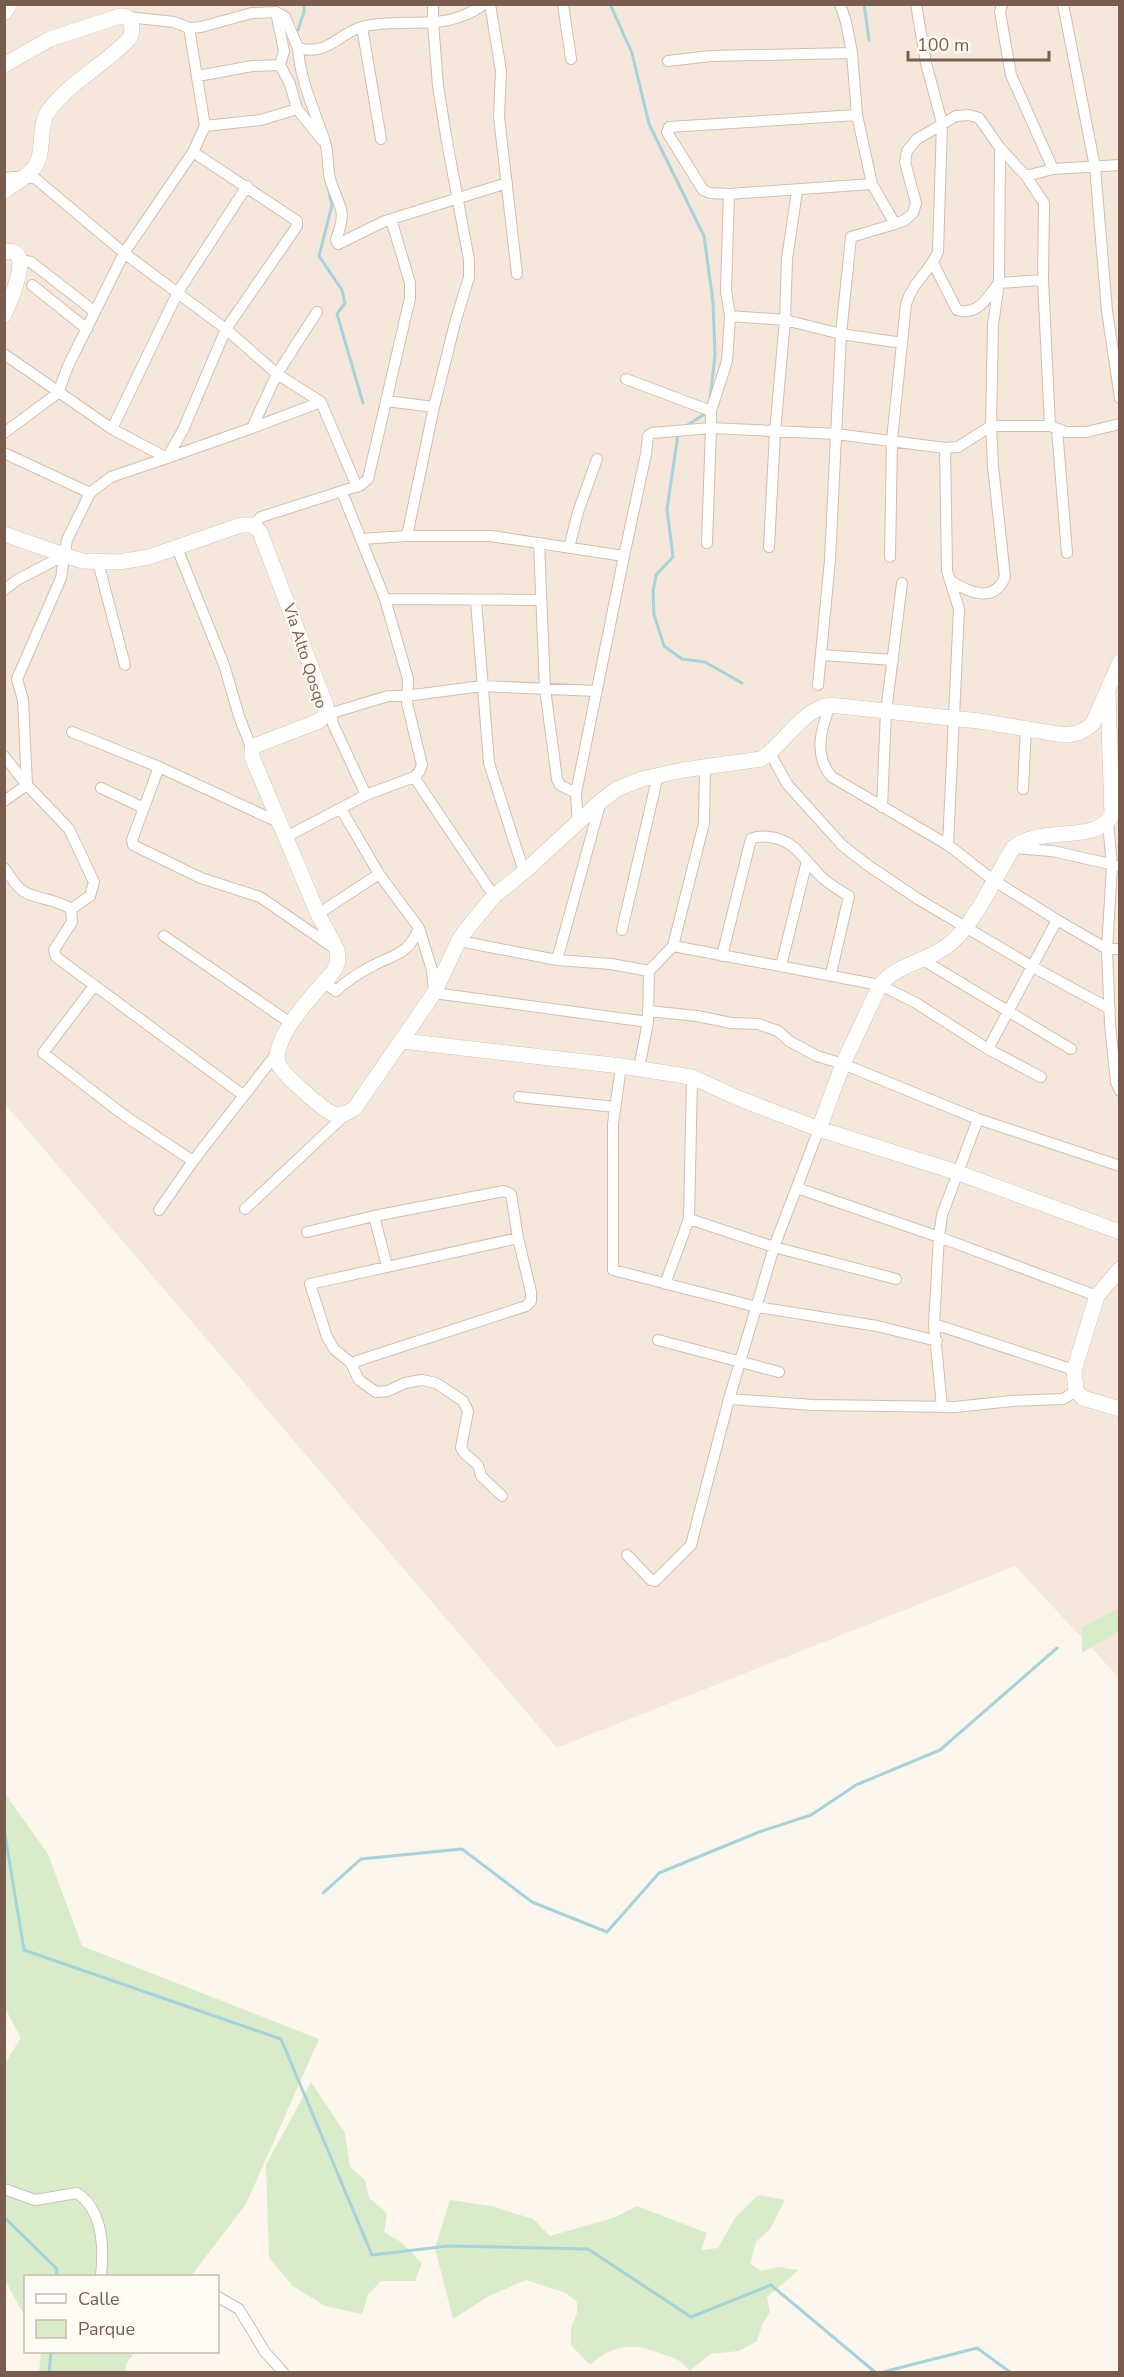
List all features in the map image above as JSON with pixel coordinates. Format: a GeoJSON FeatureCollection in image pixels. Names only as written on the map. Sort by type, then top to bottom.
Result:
{"type":"FeatureCollection","features":[{"type":"Feature","properties":{"kind":"street"},"geometry":{"type":"LineString","coordinates":[[4,13],[10,4]]}},
{"type":"Feature","properties":{"kind":"street"},"geometry":{"type":"LineString","coordinates":[[407,536],[434,407],[469,277],[469,260],[438,86],[433,4]]}},
{"type":"Feature","properties":{"kind":"street"},"geometry":{"type":"LineString","coordinates":[[298,48],[318,50],[362,27],[446,22],[470,14],[484,4]]}},
{"type":"Feature","properties":{"kind":"street"},"geometry":{"type":"LineString","coordinates":[[490,4],[501,71],[499,117],[517,274]]}},
{"type":"Feature","properties":{"kind":"street"},"geometry":{"type":"LineString","coordinates":[[563,4],[570,59]]}},
{"type":"Feature","properties":{"kind":"street"},"geometry":{"type":"LineString","coordinates":[[840,4],[852,53],[857,115],[872,184],[895,224]]}},
{"type":"Feature","properties":{"kind":"street"},"geometry":{"type":"LineString","coordinates":[[890,557],[892,440],[906,304],[911,288],[933,263],[938,252],[942,123],[926,63],[916,4]]}},
{"type":"Feature","properties":{"kind":"street"},"geometry":{"type":"LineString","coordinates":[[1002,4],[1000,12],[1011,75],[1053,170]]}},
{"type":"Feature","properties":{"kind":"street"},"geometry":{"type":"LineString","coordinates":[[1063,4],[1095,167],[1107,311],[1119,398]]}},
{"type":"Feature","properties":{"kind":"street"},"geometry":{"type":"LineString","coordinates":[[4,65],[50,39],[120,16],[174,22],[189,28],[252,13],[276,12],[285,17],[298,48],[302,73],[326,145],[330,179],[343,211],[343,221],[337,243],[341,244],[391,219],[507,183]]}},
{"type":"Feature","properties":{"kind":"street"},"geometry":{"type":"LineString","coordinates":[[276,12],[284,51],[280,65],[290,84],[297,109],[326,145]]}},
{"type":"Feature","properties":{"kind":"street"},"geometry":{"type":"LineString","coordinates":[[4,191],[34,168],[38,159],[42,125],[48,112],[59,98],[130,38],[132,25],[128,17]]}},
{"type":"Feature","properties":{"kind":"street"},"geometry":{"type":"LineString","coordinates":[[362,27],[381,139]]}},
{"type":"Feature","properties":{"kind":"street"},"geometry":{"type":"LineString","coordinates":[[4,433],[58,393],[68,366],[124,253],[193,152],[205,126],[189,28]]}},
{"type":"Feature","properties":{"kind":"street"},"geometry":{"type":"LineString","coordinates":[[668,61],[710,56],[852,53]]}},
{"type":"Feature","properties":{"kind":"street"},"geometry":{"type":"LineString","coordinates":[[198,76],[252,66],[280,65]]}},
{"type":"Feature","properties":{"kind":"street"},"geometry":{"type":"LineString","coordinates":[[205,126],[261,120],[297,109]]}},
{"type":"Feature","properties":{"kind":"street"},"geometry":{"type":"LineString","coordinates":[[857,115],[669,127],[667,132],[703,190],[710,193],[797,191],[872,184]]}},
{"type":"Feature","properties":{"kind":"street"},"geometry":{"type":"LineString","coordinates":[[819,685],[830,560],[841,334],[852,237],[895,224],[905,220],[913,213],[916,203],[905,162],[908,151],[917,139],[956,116],[969,115],[979,118],[1000,148],[1026,176],[1044,203],[1043,280],[1054,427],[1067,553]]}},
{"type":"Feature","properties":{"kind":"street"},"geometry":{"type":"LineString","coordinates":[[951,580],[974,594],[984,595],[995,591],[1002,585],[1005,577],[991,426],[993,325],[999,283],[1000,148]]}},
{"type":"Feature","properties":{"kind":"street"},"geometry":{"type":"LineString","coordinates":[[167,458],[183,430],[226,329],[297,226],[297,221],[193,152]]}},
{"type":"Feature","properties":{"kind":"street"},"geometry":{"type":"LineString","coordinates":[[1026,176],[1053,170],[1119,165]]}},
{"type":"Feature","properties":{"kind":"street"},"geometry":{"type":"LineString","coordinates":[[4,178],[24,176],[36,179],[124,253],[226,329],[277,374],[321,402],[357,487]]}},
{"type":"Feature","properties":{"kind":"street"},"geometry":{"type":"LineString","coordinates":[[112,429],[178,292],[247,186]]}},
{"type":"Feature","properties":{"kind":"street"},"geometry":{"type":"LineString","coordinates":[[769,547],[788,259],[797,191]]}},
{"type":"Feature","properties":{"kind":"street"},"geometry":{"type":"LineString","coordinates":[[707,543],[711,411],[727,361],[730,316],[726,291],[729,194]]}},
{"type":"Feature","properties":{"kind":"street"},"geometry":{"type":"LineString","coordinates":[[4,534],[63,556],[98,562],[137,560],[241,525],[253,525],[261,517],[357,487],[368,480],[410,298],[410,283],[391,219]]}},
{"type":"Feature","properties":{"kind":"street"},"geometry":{"type":"LineString","coordinates":[[4,252],[13,252],[21,260],[4,315]]}},
{"type":"Feature","properties":{"kind":"street"},"geometry":{"type":"LineString","coordinates":[[21,260],[31,262],[95,312]]}},
{"type":"Feature","properties":{"kind":"street"},"geometry":{"type":"LineString","coordinates":[[933,263],[957,310],[966,313],[978,309],[999,283],[1043,280]]}},
{"type":"Feature","properties":{"kind":"street"},"geometry":{"type":"LineString","coordinates":[[32,285],[87,329]]}},
{"type":"Feature","properties":{"kind":"street"},"geometry":{"type":"LineString","coordinates":[[252,428],[277,374],[317,312]]}},
{"type":"Feature","properties":{"kind":"street"},"geometry":{"type":"LineString","coordinates":[[730,316],[785,320],[841,334],[902,344]]}},
{"type":"Feature","properties":{"kind":"street"},"geometry":{"type":"LineString","coordinates":[[4,354],[32,371],[58,393],[112,429],[167,458]]}},
{"type":"Feature","properties":{"kind":"street"},"geometry":{"type":"LineString","coordinates":[[626,379],[711,411]]}},
{"type":"Feature","properties":{"kind":"street"},"geometry":{"type":"LineString","coordinates":[[386,401],[434,407]]}},
{"type":"Feature","properties":{"kind":"street"},"geometry":{"type":"LineString","coordinates":[[27,785],[24,700],[17,679],[61,578],[67,540],[90,493],[111,477],[321,402]]}},
{"type":"Feature","properties":{"kind":"street"},"geometry":{"type":"LineString","coordinates":[[578,825],[576,793],[648,436],[652,433],[711,428],[836,435],[945,448],[958,447],[991,426],[1054,427],[1066,432],[1086,432],[1119,424]]}},
{"type":"Feature","properties":{"kind":"street"},"geometry":{"type":"LineString","coordinates":[[945,448],[946,571],[951,580],[959,609],[948,845]]}},
{"type":"Feature","properties":{"kind":"street"},"geometry":{"type":"LineString","coordinates":[[4,453],[90,493]]}},
{"type":"Feature","properties":{"kind":"street"},"geometry":{"type":"LineString","coordinates":[[569,548],[578,512],[597,459]]}},
{"type":"Feature","properties":{"kind":"street"},"geometry":{"type":"LineString","coordinates":[[286,837],[366,795],[414,777],[422,765],[406,696],[408,679],[385,599],[342,492]]}},
{"type":"Feature","properties":{"kind":"street","name":"Via Alto Qosqo"},"geometry":{"type":"LineString","coordinates":[[252,750],[257,745],[319,721],[328,714],[299,631],[260,532],[253,525]]}},
{"type":"Feature","properties":{"kind":"street"},"geometry":{"type":"LineString","coordinates":[[361,539],[407,536],[491,536],[624,556]]}},
{"type":"Feature","properties":{"kind":"street"},"geometry":{"type":"LineString","coordinates":[[539,543],[545,689],[557,779],[560,785],[576,793]]}},
{"type":"Feature","properties":{"kind":"street"},"geometry":{"type":"LineString","coordinates":[[159,1210],[193,1161],[277,1053],[283,1037],[333,971],[338,961],[337,950],[318,914],[252,757],[252,750],[239,717],[224,665],[177,548]]}},
{"type":"Feature","properties":{"kind":"street"},"geometry":{"type":"LineString","coordinates":[[4,590],[17,580],[63,556]]}},
{"type":"Feature","properties":{"kind":"street"},"geometry":{"type":"LineString","coordinates":[[98,562],[125,665]]}},
{"type":"Feature","properties":{"kind":"street"},"geometry":{"type":"LineString","coordinates":[[882,807],[886,712],[902,583]]}},
{"type":"Feature","properties":{"kind":"street"},"geometry":{"type":"LineString","coordinates":[[385,599],[541,600]]}},
{"type":"Feature","properties":{"kind":"street"},"geometry":{"type":"LineString","coordinates":[[476,601],[489,763],[524,872]]}},
{"type":"Feature","properties":{"kind":"street"},"geometry":{"type":"LineString","coordinates":[[822,655],[893,660]]}},
{"type":"Feature","properties":{"kind":"street"},"geometry":{"type":"LineString","coordinates":[[244,1209],[355,1108],[434,993],[459,941],[494,896],[617,789],[628,783],[658,775],[761,759],[812,711],[830,705],[1026,727],[1064,735],[1076,734],[1086,730],[1093,723],[1119,662]]}},
{"type":"Feature","properties":{"kind":"street"},"geometry":{"type":"LineString","coordinates":[[366,795],[328,714],[388,696],[406,696],[482,686],[597,691]]}},
{"type":"Feature","properties":{"kind":"street"},"geometry":{"type":"LineString","coordinates":[[627,1555],[651,1580],[655,1581],[691,1545],[729,1399],[774,1247],[843,1064],[880,985],[888,975],[923,960],[952,942],[966,928],[1013,848],[1028,839],[1052,834],[1096,831],[1108,822],[1112,814],[1115,743],[1108,690]]}},
{"type":"Feature","properties":{"kind":"street"},"geometry":{"type":"LineString","coordinates":[[830,705],[820,740],[821,760],[832,777],[948,845],[993,880],[1057,920],[1107,949],[1119,949]]}},
{"type":"Feature","properties":{"kind":"street"},"geometry":{"type":"LineString","coordinates":[[1023,789],[1026,727]]}},
{"type":"Feature","properties":{"kind":"street"},"geometry":{"type":"LineString","coordinates":[[72,732],[159,767],[278,822]]}},
{"type":"Feature","properties":{"kind":"street"},"geometry":{"type":"LineString","coordinates":[[770,753],[787,784],[842,845],[918,899],[1033,967],[1110,1008]]}},
{"type":"Feature","properties":{"kind":"street"},"geometry":{"type":"LineString","coordinates":[[4,756],[27,785],[69,829],[94,882],[90,896],[71,909]]}},
{"type":"Feature","properties":{"kind":"street"},"geometry":{"type":"LineString","coordinates":[[159,767],[132,840],[133,845],[201,878],[260,897],[337,950]]}},
{"type":"Feature","properties":{"kind":"street"},"geometry":{"type":"LineString","coordinates":[[639,1068],[648,1017],[649,970],[673,946],[704,823],[705,767]]}},
{"type":"Feature","properties":{"kind":"street"},"geometry":{"type":"LineString","coordinates":[[622,930],[658,775]]}},
{"type":"Feature","properties":{"kind":"street"},"geometry":{"type":"LineString","coordinates":[[414,777],[494,896]]}},
{"type":"Feature","properties":{"kind":"street"},"geometry":{"type":"LineString","coordinates":[[4,801],[27,785]]}},
{"type":"Feature","properties":{"kind":"street"},"geometry":{"type":"LineString","coordinates":[[101,788],[144,808]]}},
{"type":"Feature","properties":{"kind":"street"},"geometry":{"type":"LineString","coordinates":[[557,960],[601,801]]}},
{"type":"Feature","properties":{"kind":"street"},"geometry":{"type":"LineString","coordinates":[[341,809],[379,874],[419,928],[432,970],[434,993]]}},
{"type":"Feature","properties":{"kind":"street"},"geometry":{"type":"LineString","coordinates":[[1108,822],[1116,866],[1107,949],[1110,1008],[1115,1029],[1116,1082],[1119,1091]]}},
{"type":"Feature","properties":{"kind":"street"},"geometry":{"type":"LineString","coordinates":[[722,956],[752,839],[758,836],[784,840],[795,847],[824,879],[849,896],[831,974]]}},
{"type":"Feature","properties":{"kind":"street"},"geometry":{"type":"LineString","coordinates":[[1013,848],[1052,851],[1116,866]]}},
{"type":"Feature","properties":{"kind":"street"},"geometry":{"type":"LineString","coordinates":[[781,966],[807,861]]}},
{"type":"Feature","properties":{"kind":"street"},"geometry":{"type":"LineString","coordinates":[[4,868],[21,890]]}},
{"type":"Feature","properties":{"kind":"street"},"geometry":{"type":"LineString","coordinates":[[318,914],[379,874]]}},
{"type":"Feature","properties":{"kind":"street"},"geometry":{"type":"LineString","coordinates":[[4,885],[35,897],[57,901],[71,909]]}},
{"type":"Feature","properties":{"kind":"street"},"geometry":{"type":"LineString","coordinates":[[71,909],[72,922],[54,951],[56,957],[243,1095]]}},
{"type":"Feature","properties":{"kind":"street"},"geometry":{"type":"LineString","coordinates":[[988,1049],[1057,920]]}},
{"type":"Feature","properties":{"kind":"street"},"geometry":{"type":"LineString","coordinates":[[324,983],[336,991],[373,965],[396,957],[413,943],[419,928]]}},
{"type":"Feature","properties":{"kind":"street"},"geometry":{"type":"LineString","coordinates":[[164,936],[292,1024]]}},
{"type":"Feature","properties":{"kind":"street"},"geometry":{"type":"LineString","coordinates":[[459,941],[557,960],[611,964],[649,970]]}},
{"type":"Feature","properties":{"kind":"street"},"geometry":{"type":"LineString","coordinates":[[673,946],[880,985],[916,1003],[988,1049],[1041,1077]]}},
{"type":"Feature","properties":{"kind":"street"},"geometry":{"type":"LineString","coordinates":[[923,960],[1071,1049]]}},
{"type":"Feature","properties":{"kind":"street"},"geometry":{"type":"LineString","coordinates":[[94,986],[43,1053],[125,1116],[193,1161]]}},
{"type":"Feature","properties":{"kind":"street"},"geometry":{"type":"LineString","coordinates":[[434,993],[648,1017],[697,1016],[731,1023],[758,1024],[778,1031],[789,1041],[817,1056],[843,1064],[978,1119],[1119,1166]]}},
{"type":"Feature","properties":{"kind":"street"},"geometry":{"type":"LineString","coordinates":[[402,1041],[639,1068],[692,1077],[738,1098],[819,1129],[956,1172],[1119,1232]]}},
{"type":"Feature","properties":{"kind":"street"},"geometry":{"type":"LineString","coordinates":[[277,1053],[279,1065],[326,1110],[334,1114],[346,1114]]}},
{"type":"Feature","properties":{"kind":"street"},"geometry":{"type":"LineString","coordinates":[[621,1066],[615,1107],[613,1270],[757,1307],[877,1326],[937,1341]]}},
{"type":"Feature","properties":{"kind":"street"},"geometry":{"type":"LineString","coordinates":[[665,1284],[689,1219],[692,1077]]}},
{"type":"Feature","properties":{"kind":"street"},"geometry":{"type":"LineString","coordinates":[[519,1097],[615,1107]]}},
{"type":"Feature","properties":{"kind":"street"},"geometry":{"type":"LineString","coordinates":[[942,1407],[934,1324],[939,1237],[942,1215],[956,1172],[978,1119]]}},
{"type":"Feature","properties":{"kind":"street"},"geometry":{"type":"LineString","coordinates":[[797,1188],[939,1237],[1097,1296]]}},
{"type":"Feature","properties":{"kind":"street"},"geometry":{"type":"LineString","coordinates":[[307,1232],[374,1216],[508,1191],[511,1194],[531,1301],[526,1306],[351,1363]]}},
{"type":"Feature","properties":{"kind":"street"},"geometry":{"type":"LineString","coordinates":[[374,1216],[387,1266]]}},
{"type":"Feature","properties":{"kind":"street"},"geometry":{"type":"LineString","coordinates":[[689,1219],[774,1247],[896,1279]]}},
{"type":"Feature","properties":{"kind":"street"},"geometry":{"type":"LineString","coordinates":[[502,1496],[481,1476],[478,1465],[465,1454],[462,1448],[468,1412],[463,1401],[436,1383],[422,1380],[405,1383],[388,1391],[376,1392],[359,1380],[351,1363],[334,1349],[327,1337],[310,1284],[518,1239]]}},
{"type":"Feature","properties":{"kind":"street"},"geometry":{"type":"LineString","coordinates":[[1118,1272],[1097,1296],[1074,1370],[1076,1392],[1083,1398],[1119,1409]]}},
{"type":"Feature","properties":{"kind":"street"},"geometry":{"type":"LineString","coordinates":[[934,1324],[1074,1370]]}},
{"type":"Feature","properties":{"kind":"street"},"geometry":{"type":"LineString","coordinates":[[658,1340],[779,1372]]}},
{"type":"Feature","properties":{"kind":"street"},"geometry":{"type":"LineString","coordinates":[[729,1399],[813,1405],[942,1407],[1063,1399],[1076,1392]]}},
{"type":"Feature","properties":{"kind":"street"},"geometry":{"type":"LineString","coordinates":[[4,2189],[35,2200],[77,2193],[87,2199],[100,2226],[103,2261],[101,2275]]}},
{"type":"Feature","properties":{"kind":"street"},"geometry":{"type":"LineString","coordinates":[[219,2298],[239,2309],[265,2352],[283,2373]]}},
{"type":"Feature","properties":{"kind":"shaded area"},"geometry":{"type":"Polygon","coordinates":[[[4,5],[1119,5],[1119,1678],[1015,1566],[557,1748],[5,1104],[4,5]]]}},
{"type":"Feature","properties":{"kind":"green space"},"geometry":{"type":"Polygon","coordinates":[[[1119,1608],[1119,1631],[1082,1653],[1082,1628],[1119,1608]]]}},
{"type":"Feature","properties":{"kind":"green space"},"geometry":{"type":"Polygon","coordinates":[[[4,1792],[48,1854],[82,1946],[319,2039],[246,2204],[192,2275],[24,2275],[24,2315],[4,2278],[5,2063],[21,2038],[5,2008],[4,1792]]]}},
{"type":"Feature","properties":{"kind":"green space"},"geometry":{"type":"Polygon","coordinates":[[[311,2082],[345,2133],[350,2167],[365,2180],[369,2198],[387,2213],[384,2232],[401,2242],[422,2263],[415,2281],[381,2281],[368,2295],[362,2314],[325,2306],[293,2286],[269,2258],[266,2165],[311,2082]]]}},
{"type":"Feature","properties":{"kind":"green space"},"geometry":{"type":"Polygon","coordinates":[[[758,2195],[785,2200],[770,2229],[756,2242],[750,2264],[762,2271],[778,2267],[799,2270],[767,2297],[770,2312],[762,2325],[757,2341],[739,2351],[710,2354],[690,2371],[673,2358],[636,2347],[612,2350],[590,2365],[571,2345],[571,2328],[577,2313],[577,2302],[566,2293],[526,2280],[489,2296],[453,2319],[435,2248],[450,2200],[491,2206],[533,2219],[550,2236],[613,2218],[637,2206],[707,2233],[701,2250],[718,2248],[735,2218],[758,2195]]]}},
{"type":"Feature","properties":{"kind":"green space"},"geometry":{"type":"Polygon","coordinates":[[[41,2353],[134,2353],[126,2364],[126,2372],[39,2372],[41,2353]]]}},
{"type":"Feature","properties":{"kind":"waterway"},"geometry":{"type":"LineString","coordinates":[[298,30],[304,4]]}},
{"type":"Feature","properties":{"kind":"waterway"},"geometry":{"type":"LineString","coordinates":[[610,4],[632,53],[649,124],[704,236],[713,302],[715,355],[710,399]]}},
{"type":"Feature","properties":{"kind":"waterway"},"geometry":{"type":"LineString","coordinates":[[864,4],[869,40]]}},
{"type":"Feature","properties":{"kind":"waterway"},"geometry":{"type":"LineString","coordinates":[[329,192],[332,205],[319,256],[342,290],[345,303],[337,314],[363,403]]}},
{"type":"Feature","properties":{"kind":"waterway"},"geometry":{"type":"LineString","coordinates":[[686,426],[706,413]]}},
{"type":"Feature","properties":{"kind":"waterway"},"geometry":{"type":"LineString","coordinates":[[678,434],[667,509],[673,557],[656,575],[653,592],[654,615],[664,646],[682,659],[705,662],[742,683]]}},
{"type":"Feature","properties":{"kind":"waterway"},"geometry":{"type":"LineString","coordinates":[[323,1893],[361,1859],[462,1849],[532,1902],[607,1932],[659,1873],[759,1832],[811,1815],[856,1785],[940,1750],[1057,1648]]}},
{"type":"Feature","properties":{"kind":"waterway"},"geometry":{"type":"LineString","coordinates":[[4,1829],[24,1950],[281,2039],[372,2255],[448,2246],[588,2249],[691,2317],[771,2285],[875,2372]]}},
{"type":"Feature","properties":{"kind":"waterway"},"geometry":{"type":"LineString","coordinates":[[4,2217],[57,2269],[56,2275]]}},
{"type":"Feature","properties":{"kind":"waterway"},"geometry":{"type":"LineString","coordinates":[[883,2372],[977,2348],[1010,2372]]}},
{"type":"Feature","properties":{"kind":"waterway"},"geometry":{"type":"LineString","coordinates":[[49,2372],[51,2353]]}}]}
